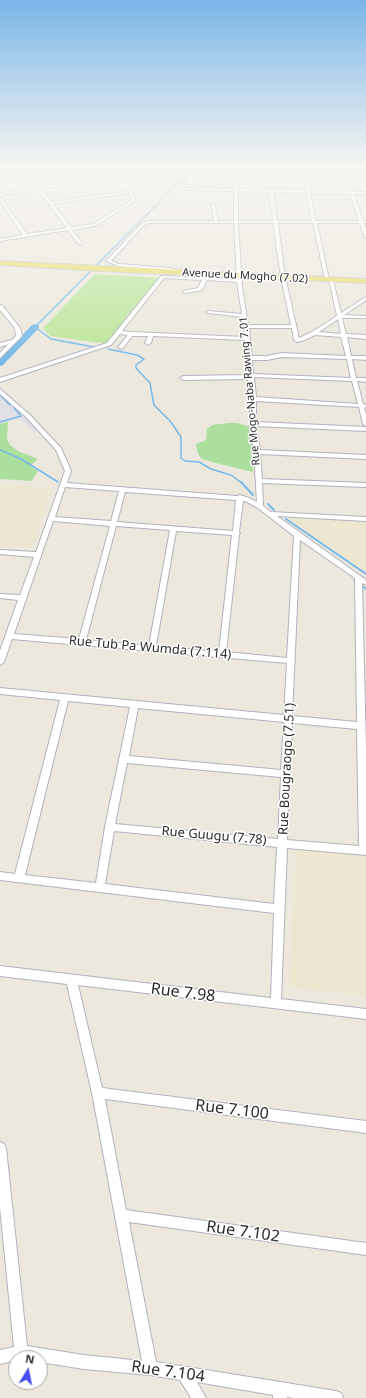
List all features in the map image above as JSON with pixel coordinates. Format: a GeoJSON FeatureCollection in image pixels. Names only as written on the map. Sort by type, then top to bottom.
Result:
{"type":"FeatureCollection","features":[{"type":"Feature","properties":{"kind":"main road","name":"Avenue du Mogho (7.02)"},"geometry":{"type":"LineString","coordinates":[[0,263],[187,273],[209,277],[283,277],[366,281]]}},
{"type":"Feature","properties":{"kind":"street"},"geometry":{"type":"LineString","coordinates":[[0,240],[43,233]]}},
{"type":"Feature","properties":{"kind":"street"},"geometry":{"type":"LineString","coordinates":[[73,233],[80,244]]}},
{"type":"Feature","properties":{"kind":"street"},"geometry":{"type":"LineString","coordinates":[[134,233],[108,261],[118,265],[169,269],[187,273]]}},
{"type":"Feature","properties":{"kind":"street","name":"Rue Mogo-Naba Rawing 7.01"},"geometry":{"type":"LineString","coordinates":[[237,233],[253,399],[253,424],[257,452],[260,507]]}},
{"type":"Feature","properties":{"kind":"street"},"geometry":{"type":"LineString","coordinates":[[277,233],[283,277],[296,339],[298,340],[314,333],[365,299]]}},
{"type":"Feature","properties":{"kind":"street"},"geometry":{"type":"LineString","coordinates":[[319,233],[329,279],[340,316],[354,380],[364,405],[366,424]]}},
{"type":"Feature","properties":{"kind":"street"},"geometry":{"type":"LineString","coordinates":[[0,380],[109,344],[163,277],[209,277]]}},
{"type":"Feature","properties":{"kind":"street"},"geometry":{"type":"LineString","coordinates":[[185,292],[200,289],[209,277]]}},
{"type":"Feature","properties":{"kind":"street"},"geometry":{"type":"LineString","coordinates":[[0,306],[19,333],[19,336],[15,341],[0,356]]}},
{"type":"Feature","properties":{"kind":"street"},"geometry":{"type":"LineString","coordinates":[[208,312],[244,316]]}},
{"type":"Feature","properties":{"kind":"street"},"geometry":{"type":"LineString","coordinates":[[340,316],[366,317]]}},
{"type":"Feature","properties":{"kind":"street"},"geometry":{"type":"LineString","coordinates":[[0,320],[8,318]]}},
{"type":"Feature","properties":{"kind":"street"},"geometry":{"type":"LineString","coordinates":[[246,326],[293,327]]}},
{"type":"Feature","properties":{"kind":"street"},"geometry":{"type":"LineString","coordinates":[[119,332],[131,334],[247,340]]}},
{"type":"Feature","properties":{"kind":"street"},"geometry":{"type":"LineString","coordinates":[[314,333],[366,337]]}},
{"type":"Feature","properties":{"kind":"street"},"geometry":{"type":"LineString","coordinates":[[121,347],[131,334]]}},
{"type":"Feature","properties":{"kind":"street"},"geometry":{"type":"LineString","coordinates":[[148,343],[151,335]]}},
{"type":"Feature","properties":{"kind":"street"},"geometry":{"type":"LineString","coordinates":[[0,345],[15,341]]}},
{"type":"Feature","properties":{"kind":"street"},"geometry":{"type":"LineString","coordinates":[[249,358],[267,358],[282,355],[366,358]]}},
{"type":"Feature","properties":{"kind":"street"},"geometry":{"type":"LineString","coordinates":[[184,378],[250,376],[366,380]]}},
{"type":"Feature","properties":{"kind":"street"},"geometry":{"type":"LineString","coordinates":[[0,391],[28,416],[59,449],[68,471],[0,662]]}},
{"type":"Feature","properties":{"kind":"street"},"geometry":{"type":"LineString","coordinates":[[253,399],[364,405]]}},
{"type":"Feature","properties":{"kind":"street"},"geometry":{"type":"LineString","coordinates":[[253,424],[366,429]]}},
{"type":"Feature","properties":{"kind":"street"},"geometry":{"type":"LineString","coordinates":[[257,452],[366,457]]}},
{"type":"Feature","properties":{"kind":"street"},"geometry":{"type":"LineString","coordinates":[[258,481],[366,485]]}},
{"type":"Feature","properties":{"kind":"street"},"geometry":{"type":"LineString","coordinates":[[64,485],[240,497],[271,514],[297,535],[366,583]]}},
{"type":"Feature","properties":{"kind":"street"},"geometry":{"type":"LineString","coordinates":[[82,642],[123,489]]}},
{"type":"Feature","properties":{"kind":"street"},"geometry":{"type":"LineString","coordinates":[[222,655],[240,497]]}},
{"type":"Feature","properties":{"kind":"street"},"geometry":{"type":"LineString","coordinates":[[271,514],[366,519]]}},
{"type":"Feature","properties":{"kind":"street"},"geometry":{"type":"LineString","coordinates":[[52,519],[237,533]]}},
{"type":"Feature","properties":{"kind":"street"},"geometry":{"type":"LineString","coordinates":[[152,648],[173,528]]}},
{"type":"Feature","properties":{"kind":"street","name":"Rue Bougraogo (7.51)"},"geometry":{"type":"LineString","coordinates":[[276,1004],[279,909],[297,535]]}},
{"type":"Feature","properties":{"kind":"street"},"geometry":{"type":"LineString","coordinates":[[0,552],[39,555]]}},
{"type":"Feature","properties":{"kind":"street"},"geometry":{"type":"LineString","coordinates":[[358,577],[363,672],[361,726],[365,851]]}},
{"type":"Feature","properties":{"kind":"street"},"geometry":{"type":"LineString","coordinates":[[0,596],[22,598]]}},
{"type":"Feature","properties":{"kind":"street","name":"Rue Tub Pa Wumda (7.114)"},"geometry":{"type":"LineString","coordinates":[[9,636],[291,661]]}},
{"type":"Feature","properties":{"kind":"street"},"geometry":{"type":"LineString","coordinates":[[0,691],[361,726]]}},
{"type":"Feature","properties":{"kind":"street"},"geometry":{"type":"LineString","coordinates":[[19,878],[65,697]]}},
{"type":"Feature","properties":{"kind":"street"},"geometry":{"type":"LineString","coordinates":[[100,888],[110,827],[135,704]]}},
{"type":"Feature","properties":{"kind":"street"},"geometry":{"type":"LineString","coordinates":[[124,759],[286,774]]}},
{"type":"Feature","properties":{"kind":"street","name":"Rue Guugu (7.78)"},"geometry":{"type":"LineString","coordinates":[[110,827],[365,851]]}},
{"type":"Feature","properties":{"kind":"street"},"geometry":{"type":"LineString","coordinates":[[0,876],[279,909]]}},
{"type":"Feature","properties":{"kind":"street","name":"Rue 7.98"},"geometry":{"type":"LineString","coordinates":[[0,971],[366,1014]]}},
{"type":"Feature","properties":{"kind":"street"},"geometry":{"type":"LineString","coordinates":[[71,979],[98,1093],[150,1368]]}},
{"type":"Feature","properties":{"kind":"street","name":"Rue 7.100"},"geometry":{"type":"LineString","coordinates":[[98,1093],[366,1127]]}},
{"type":"Feature","properties":{"kind":"street"},"geometry":{"type":"LineString","coordinates":[[0,1148],[21,1350]]}},
{"type":"Feature","properties":{"kind":"street","name":"Rue 7.102"},"geometry":{"type":"LineString","coordinates":[[121,1215],[366,1249]]}},
{"type":"Feature","properties":{"kind":"street","name":"Rue 7.104"},"geometry":{"type":"LineString","coordinates":[[48,1356],[84,1362],[150,1368],[280,1394],[336,1398]]}},
{"type":"Feature","properties":{"kind":"street"},"geometry":{"type":"LineString","coordinates":[[184,1374],[200,1398]]}},
{"type":"Feature","properties":{"kind":"shaded area"},"geometry":{"type":"Polygon","coordinates":[[[0,392],[38,431],[34,432],[19,418],[0,424],[0,392]]]}},
{"type":"Feature","properties":{"kind":"shaded area"},"geometry":{"type":"Polygon","coordinates":[[[0,485],[52,488],[32,547],[0,546],[0,485]]]}},
{"type":"Feature","properties":{"kind":"shaded area"},"geometry":{"type":"Polygon","coordinates":[[[287,517],[366,521],[366,572],[287,517]]]}},
{"type":"Feature","properties":{"kind":"shaded area"},"geometry":{"type":"Polygon","coordinates":[[[296,849],[366,856],[366,996],[289,987],[296,849]]]}},
{"type":"Feature","properties":{"kind":"green space"},"geometry":{"type":"Polygon","coordinates":[[[95,274],[161,278],[109,344],[50,336],[43,328],[95,274]]]}},
{"type":"Feature","properties":{"kind":"green space"},"geometry":{"type":"Polygon","coordinates":[[[8,422],[7,439],[10,445],[18,451],[38,459],[30,466],[38,471],[32,481],[0,479],[0,424],[8,422]]]}},
{"type":"Feature","properties":{"kind":"green space"},"geometry":{"type":"Polygon","coordinates":[[[237,423],[251,427],[253,472],[202,459],[198,454],[196,444],[206,440],[207,429],[212,425],[237,423]]]}},
{"type":"Feature","properties":{"kind":"waterway"},"geometry":{"type":"LineString","coordinates":[[94,347],[51,339],[35,327],[128,233]]}},
{"type":"Feature","properties":{"kind":"waterway"},"geometry":{"type":"LineString","coordinates":[[0,363],[35,327]]}},
{"type":"Feature","properties":{"kind":"waterway"},"geometry":{"type":"LineString","coordinates":[[108,349],[137,355],[144,359],[136,365],[136,368],[150,383],[154,405],[171,422],[181,437],[181,458],[185,461],[199,462],[211,469],[231,475],[242,483]]}},
{"type":"Feature","properties":{"kind":"waterway"},"geometry":{"type":"LineString","coordinates":[[0,395],[10,405]]}},
{"type":"Feature","properties":{"kind":"waterway"},"geometry":{"type":"LineString","coordinates":[[0,422],[21,416],[14,408]]}},
{"type":"Feature","properties":{"kind":"waterway"},"geometry":{"type":"LineString","coordinates":[[0,450],[21,459],[58,482]]}},
{"type":"Feature","properties":{"kind":"waterway"},"geometry":{"type":"LineString","coordinates":[[242,483],[253,495]]}},
{"type":"Feature","properties":{"kind":"waterway"},"geometry":{"type":"LineString","coordinates":[[268,504],[274,510]]}},
{"type":"Feature","properties":{"kind":"waterway"},"geometry":{"type":"LineString","coordinates":[[286,519],[366,574]]}},
{"type":"Feature","properties":{"kind":"waterway"},"geometry":{"type":"LineString","coordinates":[[354,580],[366,589]]}}]}
